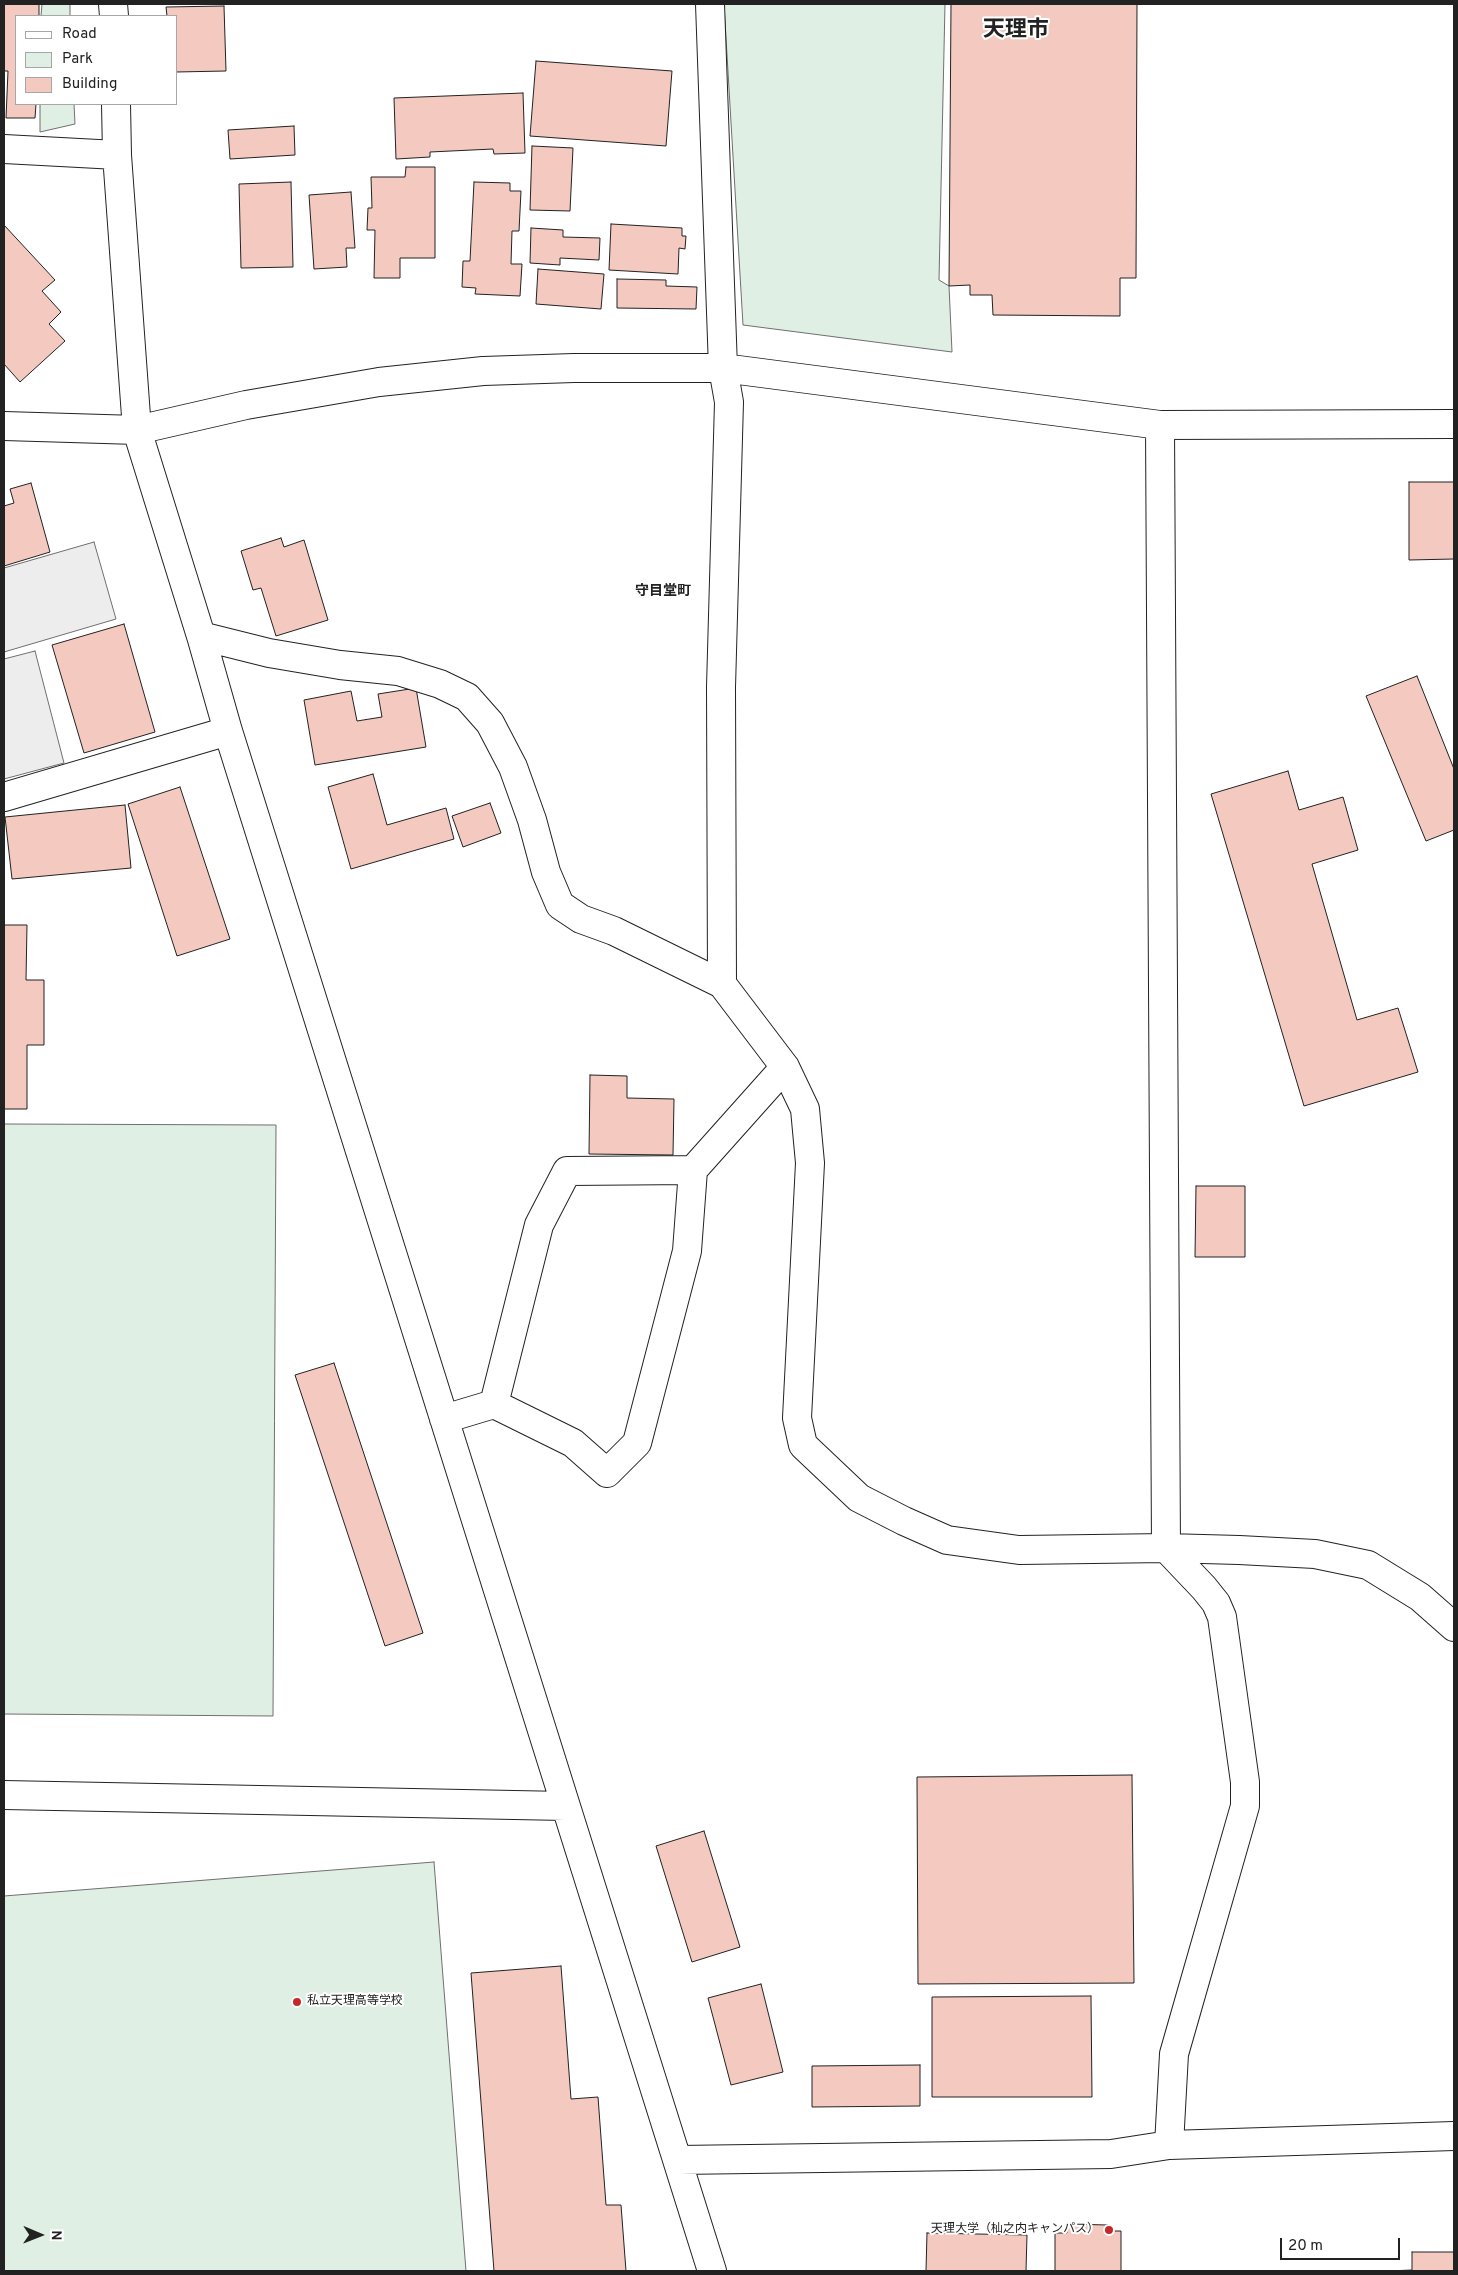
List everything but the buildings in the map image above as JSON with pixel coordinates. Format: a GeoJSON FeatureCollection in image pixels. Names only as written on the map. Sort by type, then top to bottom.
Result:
{"type":"FeatureCollection","features":[{"type":"Feature","properties":{"kind":"street"},"geometry":{"type":"LineString","coordinates":[[710,4],[723,368],[728,402],[721,687],[722,984]]}},
{"type":"Feature","properties":{"kind":"street"},"geometry":{"type":"LineString","coordinates":[[116,105],[117,155],[137,430],[201,636],[228,731],[712,2271]]}},
{"type":"Feature","properties":{"kind":"street"},"geometry":{"type":"LineString","coordinates":[[4,149],[117,155]]}},
{"type":"Feature","properties":{"kind":"street"},"geometry":{"type":"LineString","coordinates":[[4,426],[137,430],[246,405],[389,381],[483,371],[574,368],[723,368],[1160,424],[1454,424]]}},
{"type":"Feature","properties":{"kind":"street"},"geometry":{"type":"LineString","coordinates":[[1160,424],[1166,1548],[1216,1602],[1222,1618],[1245,1782],[1244,1806],[1237,1834],[1174,2054],[1169,2145]]}},
{"type":"Feature","properties":{"kind":"street"},"geometry":{"type":"LineString","coordinates":[[201,636],[270,653],[340,665],[398,671],[440,684],[467,697],[490,724],[513,767],[532,820],[546,872],[560,905],[581,919],[614,931],[722,984],[785,1067],[805,1109],[810,1163],[797,1418],[803,1445],[859,1498],[947,1540],[1019,1550],[1166,1548],[1315,1554],[1368,1564],[1420,1597],[1454,1627]]}},
{"type":"Feature","properties":{"kind":"street"},"geometry":{"type":"LineString","coordinates":[[4,797],[228,731]]}},
{"type":"Feature","properties":{"kind":"street"},"geometry":{"type":"LineString","coordinates":[[444,1419],[494,1404],[573,1443],[608,1473],[637,1443],[687,1251],[693,1170],[785,1067]]}},
{"type":"Feature","properties":{"kind":"street"},"geometry":{"type":"LineString","coordinates":[[494,1404],[539,1225],[567,1171],[693,1170]]}},
{"type":"Feature","properties":{"kind":"street"},"geometry":{"type":"LineString","coordinates":[[4,1795],[565,1806]]}},
{"type":"Feature","properties":{"kind":"street"},"geometry":{"type":"LineString","coordinates":[[678,2160],[1111,2154],[1169,2145],[1454,2136]]}},
{"type":"Feature","properties":{"kind":"green space"},"geometry":{"type":"Polygon","coordinates":[[[42,4],[70,4],[70,15],[41,15],[42,4]]]}},
{"type":"Feature","properties":{"kind":"green space"},"geometry":{"type":"Polygon","coordinates":[[[724,4],[945,4],[939,280],[949,286],[952,352],[743,325],[724,4]]]}},
{"type":"Feature","properties":{"kind":"green space"},"geometry":{"type":"Polygon","coordinates":[[[40,105],[74,105],[75,124],[40,132],[40,105]]]}},
{"type":"Feature","properties":{"kind":"green space"},"geometry":{"type":"Polygon","coordinates":[[[4,1124],[276,1125],[273,1716],[4,1714],[4,1124]]]}},
{"type":"Feature","properties":{"kind":"green space","name":"私立天理高等学校"},"geometry":{"type":"Polygon","coordinates":[[[434,1862],[466,2271],[4,2271],[4,1896],[434,1862]]]}},
{"type":"Feature","properties":{"kind":"shaded area"},"geometry":{"type":"Polygon","coordinates":[[[94,542],[116,619],[4,652],[4,568],[94,542]]]}},
{"type":"Feature","properties":{"kind":"shaded area"},"geometry":{"type":"Polygon","coordinates":[[[35,651],[64,763],[4,779],[4,659],[35,651]]]}},
{"type":"Feature","properties":{"kind":"place","name":"私立天理高等学校"},"geometry":{"type":"Point","coordinates":[297,2002]}},
{"type":"Feature","properties":{"kind":"place","name":"天理大学（杣之内キャンパス）"},"geometry":{"type":"Point","coordinates":[1109,2230]}},
{"type":"Feature","properties":{"kind":"district","name":"天理市"},"geometry":{"type":"Point","coordinates":[1016,32]}},
{"type":"Feature","properties":{"kind":"district","name":"守目堂町"},"geometry":{"type":"Point","coordinates":[663,592]}}]}
